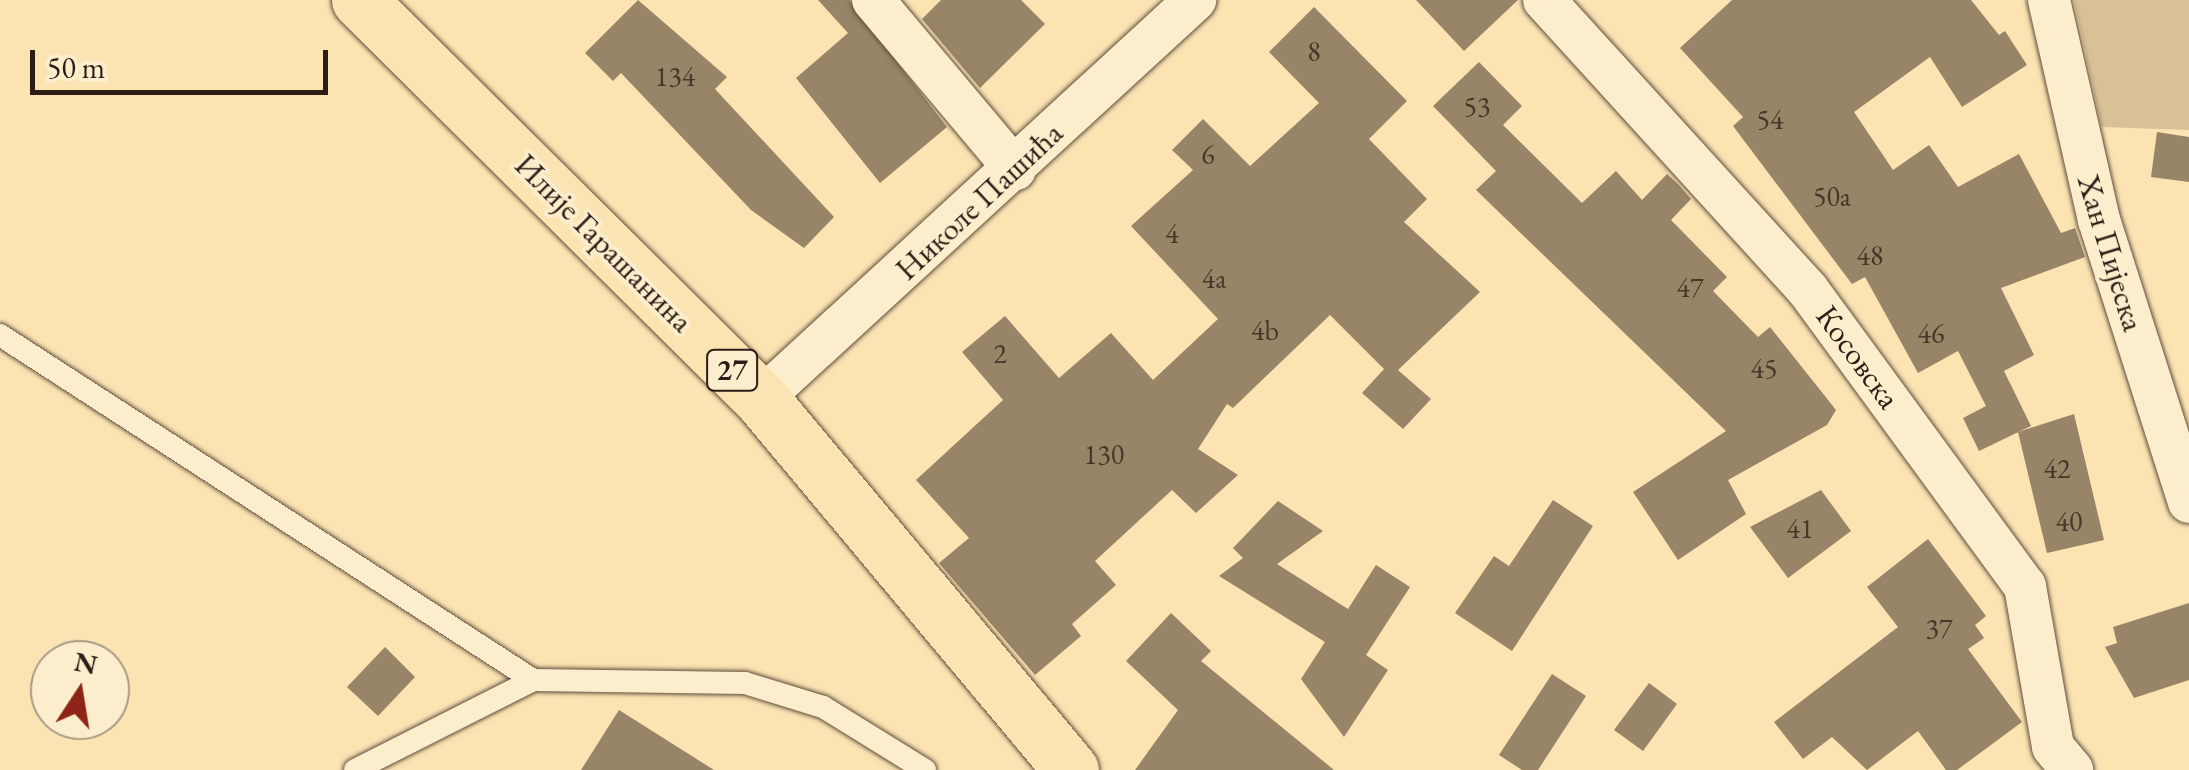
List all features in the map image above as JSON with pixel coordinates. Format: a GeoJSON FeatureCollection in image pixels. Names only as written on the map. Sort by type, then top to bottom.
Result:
{"type":"FeatureCollection","features":[{"type":"Feature","properties":{"kind":"main road","name":"Илије Гарашанина"},"geometry":{"type":"LineString","coordinates":[[360,0],[761,398],[1071,770]]}},
{"type":"Feature","properties":{"kind":"street"},"geometry":{"type":"LineString","coordinates":[[873,0],[1016,169]]}},
{"type":"Feature","properties":{"kind":"street","name":"Николе Пашића"},"geometry":{"type":"LineString","coordinates":[[761,398],[1016,169],[1195,0]]}},
{"type":"Feature","properties":{"kind":"street","name":"Косовска"},"geometry":{"type":"LineString","coordinates":[[1544,0],[1808,290],[2025,586],[2054,747],[2072,770]]}},
{"type":"Feature","properties":{"kind":"street","name":"Хан Пијеска"},"geometry":{"type":"LineString","coordinates":[[2049,0],[2099,220],[2189,502]]}},
{"type":"Feature","properties":{"kind":"lane"},"geometry":{"type":"LineString","coordinates":[[0,335],[534,680]]}},
{"type":"Feature","properties":{"kind":"lane"},"geometry":{"type":"LineString","coordinates":[[355,770],[534,680],[745,683],[823,707],[924,770]]}},
{"type":"Feature","properties":{"kind":"shaded area"},"geometry":{"type":"Polygon","coordinates":[[[2074,0],[2189,0],[2189,130],[2102,127],[2074,0]]]}},
{"type":"Feature","properties":{"kind":"building"},"geometry":{"type":"Polygon","coordinates":[[[638,0],[727,77],[715,89],[834,217],[804,248],[751,210],[621,73],[613,81],[585,53],[638,0]]]}},
{"type":"Feature","properties":{"kind":"building"},"geometry":{"type":"Polygon","coordinates":[[[818,0],[849,0],[947,127],[880,183],[796,78],[848,33],[818,0]]]}},
{"type":"Feature","properties":{"kind":"building"},"geometry":{"type":"Polygon","coordinates":[[[941,0],[1021,0],[1045,24],[980,88],[922,19],[941,0]]]}},
{"type":"Feature","properties":{"kind":"building"},"geometry":{"type":"Polygon","coordinates":[[[1416,0],[1518,0],[1464,51],[1416,0]]]}},
{"type":"Feature","properties":{"kind":"building"},"geometry":{"type":"Polygon","coordinates":[[[1732,0],[1971,0],[1999,35],[2005,31],[2027,65],[1962,107],[1930,57],[1854,112],[1893,170],[1929,145],[1958,187],[2019,154],[2061,233],[2075,228],[2085,257],[2001,288],[2034,355],[2004,371],[2031,426],[1979,451],[1963,418],[1986,406],[1958,351],[1918,373],[1865,277],[1852,284],[1733,126],[1743,117],[1680,48],[1732,0]]]}},
{"type":"Feature","properties":{"kind":"building"},"geometry":{"type":"Polygon","coordinates":[[[1314,7],[1407,101],[1369,139],[1427,199],[1404,222],[1480,292],[1398,370],[1431,399],[1403,429],[1362,393],[1384,369],[1330,315],[1233,408],[1227,404],[1198,449],[1238,475],[1196,513],[1172,490],[1095,561],[1116,585],[1072,624],[1081,636],[1035,675],[939,563],[969,538],[916,480],[1003,400],[962,352],[1005,316],[1059,378],[1111,333],[1153,380],[1218,319],[1131,226],[1193,170],[1172,150],[1203,119],[1250,166],[1319,103],[1269,52],[1314,7]]]}},
{"type":"Feature","properties":{"kind":"building"},"geometry":{"type":"Polygon","coordinates":[[[1479,62],[1522,106],[1503,125],[1582,203],[1616,171],[1642,200],[1667,174],[1678,184],[1691,199],[1671,220],[1727,277],[1713,291],[1758,337],[1770,327],[1836,410],[1827,425],[1728,480],[1746,514],[1678,560],[1633,492],[1726,431],[1476,190],[1496,171],[1433,106],[1479,62]]]}},
{"type":"Feature","properties":{"kind":"building"},"geometry":{"type":"Polygon","coordinates":[[[2157,132],[2189,137],[2189,182],[2151,177],[2157,132]]]}},
{"type":"Feature","properties":{"kind":"building"},"geometry":{"type":"Polygon","coordinates":[[[2074,414],[2104,540],[2047,553],[2018,432],[2074,414]]]}},
{"type":"Feature","properties":{"kind":"building"},"geometry":{"type":"Polygon","coordinates":[[[1821,490],[1851,531],[1788,578],[1750,527],[1821,490]]]}},
{"type":"Feature","properties":{"kind":"building"},"geometry":{"type":"Polygon","coordinates":[[[1553,500],[1593,526],[1512,651],[1455,613],[1494,556],[1509,566],[1553,500]]]}},
{"type":"Feature","properties":{"kind":"building"},"geometry":{"type":"Polygon","coordinates":[[[1278,501],[1323,531],[1277,564],[1348,609],[1376,565],[1410,587],[1366,655],[1388,670],[1344,737],[1301,679],[1325,642],[1219,576],[1243,558],[1233,548],[1278,501]]]}},
{"type":"Feature","properties":{"kind":"building"},"geometry":{"type":"Polygon","coordinates":[[[1928,539],[1986,616],[1975,625],[1984,638],[1968,649],[2022,722],[1957,770],[1946,770],[1918,731],[1867,770],[1832,737],[1803,759],[1774,722],[1898,627],[1867,587],[1928,539]]]}},
{"type":"Feature","properties":{"kind":"building"},"geometry":{"type":"Polygon","coordinates":[[[2189,603],[2189,680],[2134,698],[2105,647],[2117,643],[2113,627],[2189,603]]]}},
{"type":"Feature","properties":{"kind":"building"},"geometry":{"type":"Polygon","coordinates":[[[1171,613],[1211,651],[1201,661],[1334,770],[1135,770],[1178,710],[1126,661],[1171,613]]]}},
{"type":"Feature","properties":{"kind":"building"},"geometry":{"type":"Polygon","coordinates":[[[385,647],[415,677],[378,716],[347,687],[385,647]]]}},
{"type":"Feature","properties":{"kind":"building"},"geometry":{"type":"Polygon","coordinates":[[[1552,674],[1586,696],[1538,770],[1522,770],[1499,755],[1552,674]]]}},
{"type":"Feature","properties":{"kind":"building"},"geometry":{"type":"Polygon","coordinates":[[[1649,683],[1677,704],[1643,751],[1614,730],[1649,683]]]}},
{"type":"Feature","properties":{"kind":"building"},"geometry":{"type":"Polygon","coordinates":[[[619,710],[714,770],[581,770],[619,710]]]}}]}
